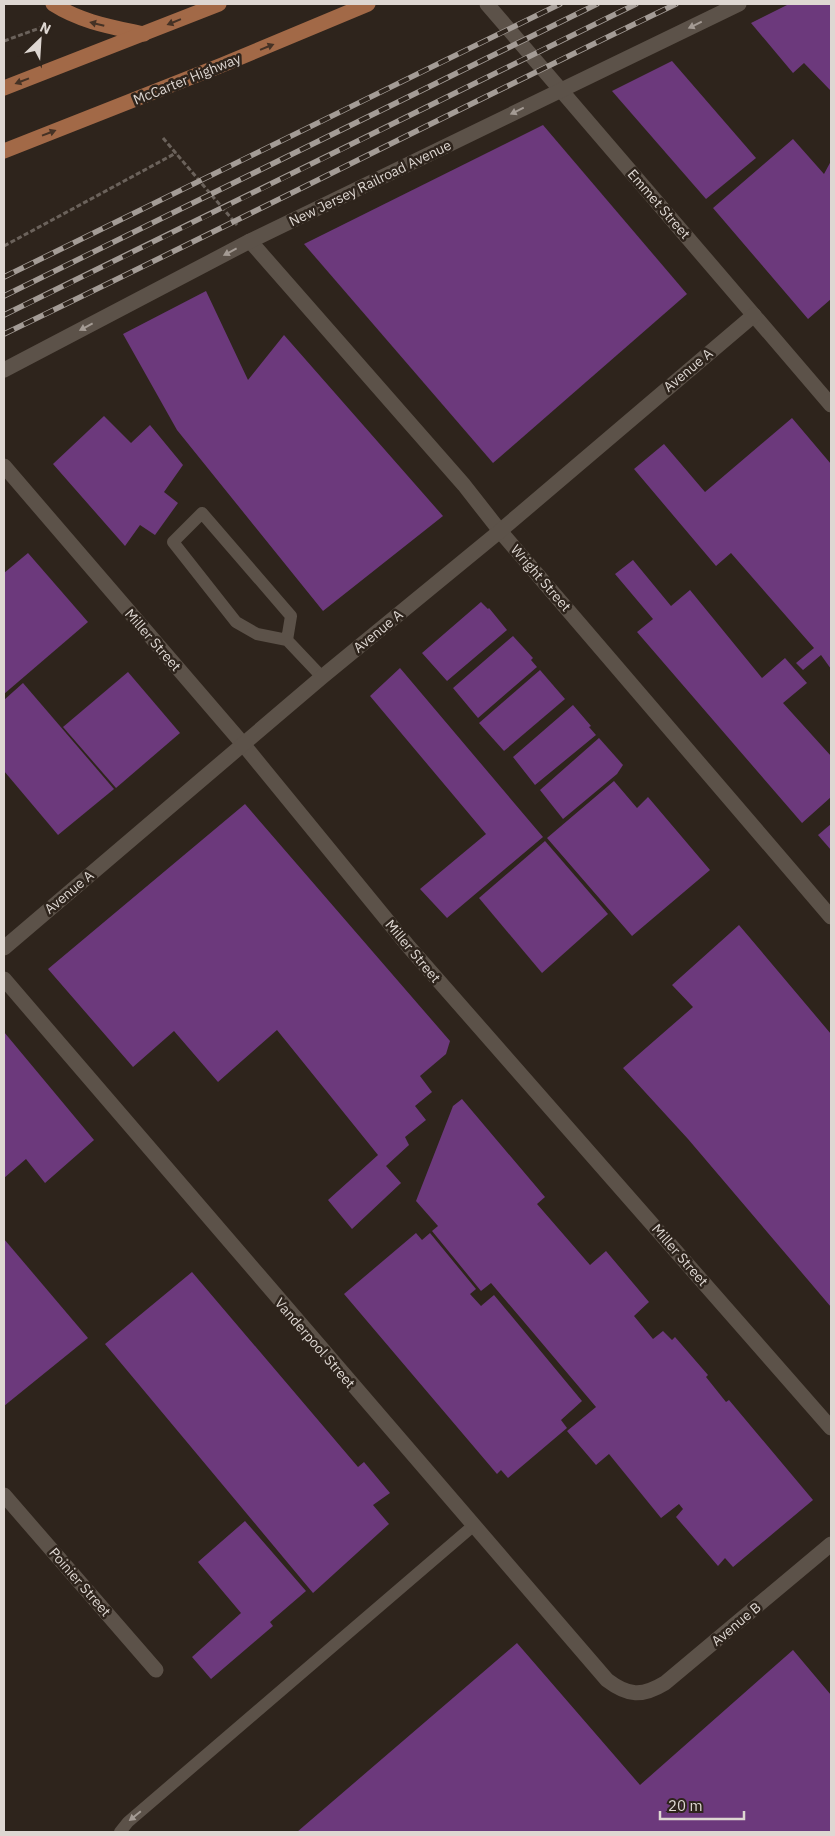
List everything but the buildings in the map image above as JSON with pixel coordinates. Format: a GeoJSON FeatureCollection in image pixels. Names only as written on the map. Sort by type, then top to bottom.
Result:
{"type":"FeatureCollection","features":[{"type":"Feature","properties":{"kind":"main road"},"geometry":{"type":"LineString","coordinates":[[53,4],[69,14],[92,23],[144,34]]}},
{"type":"Feature","properties":{"kind":"main road"},"geometry":{"type":"LineString","coordinates":[[4,88],[219,4]]}},
{"type":"Feature","properties":{"kind":"main road","name":"McCarter Highway"},"geometry":{"type":"LineString","coordinates":[[4,150],[213,69],[368,4]]}},
{"type":"Feature","properties":{"kind":"street","name":"Emmet Street"},"geometry":{"type":"LineString","coordinates":[[487,4],[831,405]]}},
{"type":"Feature","properties":{"kind":"street","name":"New Jersey Railroad Avenue"},"geometry":{"type":"LineString","coordinates":[[4,370],[250,241],[739,4]]}},
{"type":"Feature","properties":{"kind":"street","name":"Wright Street"},"geometry":{"type":"LineString","coordinates":[[250,241],[464,485],[500,530],[831,916]]}},
{"type":"Feature","properties":{"kind":"street","name":"Avenue A"},"geometry":{"type":"LineString","coordinates":[[4,948],[322,677],[500,530],[754,314]]}},
{"type":"Feature","properties":{"kind":"street","name":"Miller Street"},"geometry":{"type":"LineString","coordinates":[[4,466],[243,744],[409,947],[831,1428]]}},
{"type":"Feature","properties":{"kind":"street","name":"Vanderpool Street"},"geometry":{"type":"LineString","coordinates":[[4,979],[607,1680],[621,1690],[636,1693]]}},
{"type":"Feature","properties":{"kind":"street","name":"Poinier Street"},"geometry":{"type":"LineString","coordinates":[[4,1495],[156,1670]]}},
{"type":"Feature","properties":{"kind":"street","name":"Avenue B"},"geometry":{"type":"LineString","coordinates":[[636,1693],[651,1691],[665,1683],[831,1544]]}},
{"type":"Feature","properties":{"kind":"lane"},"geometry":{"type":"LineString","coordinates":[[287,640],[291,616],[202,513],[173,542],[236,622],[257,634],[287,640],[322,677]]}},
{"type":"Feature","properties":{"kind":"lane"},"geometry":{"type":"LineString","coordinates":[[120,1832],[128,1822],[473,1526]]}},
{"type":"Feature","properties":{"kind":"path"},"geometry":{"type":"LineString","coordinates":[[163,138],[250,241]]}},
{"type":"Feature","properties":{"kind":"path"},"geometry":{"type":"LineString","coordinates":[[4,246],[176,154]]}},
{"type":"Feature","properties":{"kind":"railway"},"geometry":{"type":"LineString","coordinates":[[4,277],[560,4]]}},
{"type":"Feature","properties":{"kind":"railway"},"geometry":{"type":"LineString","coordinates":[[4,296],[597,4]]}},
{"type":"Feature","properties":{"kind":"railway"},"geometry":{"type":"LineString","coordinates":[[4,315],[636,4]]}},
{"type":"Feature","properties":{"kind":"railway"},"geometry":{"type":"LineString","coordinates":[[4,334],[676,4]]}}]}
